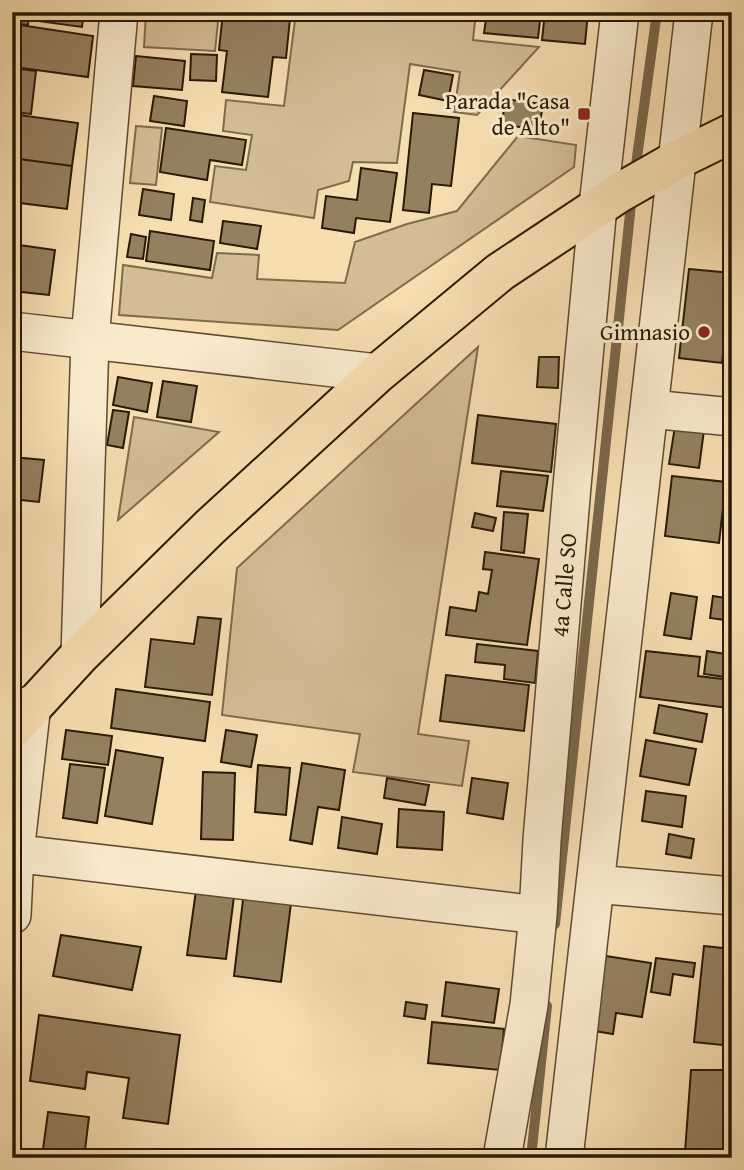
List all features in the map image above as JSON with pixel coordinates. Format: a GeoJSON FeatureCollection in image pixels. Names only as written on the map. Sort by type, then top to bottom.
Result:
{"type":"FeatureCollection","features":[{"type":"Feature","properties":{"kind":"highway"},"geometry":{"type":"LineString","coordinates":[[22,716],[210,527],[378,373],[500,272],[609,200],[732,132]]}},
{"type":"Feature","properties":{"kind":"street"},"geometry":{"type":"LineString","coordinates":[[80,655],[90,339],[118,12]]}},
{"type":"Feature","properties":{"kind":"street","name":"4a Calle SO"},"geometry":{"type":"LineString","coordinates":[[502,1158],[529,1005],[544,813],[609,200],[620,12]]}},
{"type":"Feature","properties":{"kind":"street"},"geometry":{"type":"LineString","coordinates":[[564,1158],[650,409],[665,167],[694,12]]}},
{"type":"Feature","properties":{"kind":"street"},"geometry":{"type":"LineString","coordinates":[[12,331],[378,373]]}},
{"type":"Feature","properties":{"kind":"street"},"geometry":{"type":"LineString","coordinates":[[650,409],[732,417]]}},
{"type":"Feature","properties":{"kind":"street"},"geometry":{"type":"LineString","coordinates":[[12,915],[22,716]]}},
{"type":"Feature","properties":{"kind":"street"},"geometry":{"type":"LineString","coordinates":[[14,853],[538,915]]}},
{"type":"Feature","properties":{"kind":"street"},"geometry":{"type":"LineString","coordinates":[[595,884],[732,896]]}},
{"type":"Feature","properties":{"kind":"shaded area"},"geometry":{"type":"Polygon","coordinates":[[[146,12],[219,12],[215,51],[144,47],[146,12]]]}},
{"type":"Feature","properties":{"kind":"shaded area"},"geometry":{"type":"Polygon","coordinates":[[[296,12],[476,12],[473,40],[539,47],[477,115],[454,112],[460,72],[410,64],[397,163],[353,162],[349,181],[318,190],[314,218],[210,202],[215,166],[246,170],[252,135],[223,131],[226,100],[284,106],[296,12]]]}},
{"type":"Feature","properties":{"kind":"shaded area"},"geometry":{"type":"Polygon","coordinates":[[[136,126],[162,128],[156,185],[130,183],[136,126]]]}},
{"type":"Feature","properties":{"kind":"shaded area"},"geometry":{"type":"Polygon","coordinates":[[[518,136],[576,145],[574,167],[338,330],[119,315],[123,265],[212,278],[217,253],[259,255],[257,279],[345,283],[355,242],[407,224],[457,211],[518,136]]]}},
{"type":"Feature","properties":{"kind":"shaded area"},"geometry":{"type":"Polygon","coordinates":[[[478,347],[418,734],[469,741],[462,786],[353,772],[360,734],[222,715],[237,568],[478,347]]]}},
{"type":"Feature","properties":{"kind":"shaded area"},"geometry":{"type":"Polygon","coordinates":[[[134,417],[219,432],[118,520],[134,417]]]}},
{"type":"Feature","properties":{"kind":"building"},"geometry":{"type":"Polygon","coordinates":[[[12,12],[29,12],[28,25],[12,23],[12,12]]]}},
{"type":"Feature","properties":{"kind":"building"},"geometry":{"type":"Polygon","coordinates":[[[31,12],[84,12],[82,27],[30,20],[31,12]]]}},
{"type":"Feature","properties":{"kind":"building"},"geometry":{"type":"Polygon","coordinates":[[[223,12],[290,19],[286,58],[273,57],[268,97],[222,92],[227,51],[219,50],[223,12]]]}},
{"type":"Feature","properties":{"kind":"building"},"geometry":{"type":"Polygon","coordinates":[[[487,12],[541,12],[538,38],[484,33],[487,12]]]}},
{"type":"Feature","properties":{"kind":"building"},"geometry":{"type":"Polygon","coordinates":[[[545,12],[588,12],[585,44],[542,40],[545,12]]]}},
{"type":"Feature","properties":{"kind":"building"},"geometry":{"type":"Polygon","coordinates":[[[20,25],[93,36],[88,77],[14,67],[20,25]]]}},
{"type":"Feature","properties":{"kind":"building"},"geometry":{"type":"Polygon","coordinates":[[[191,54],[217,55],[216,81],[190,80],[191,54]]]}},
{"type":"Feature","properties":{"kind":"building"},"geometry":{"type":"Polygon","coordinates":[[[136,56],[185,61],[182,90],[133,86],[136,56]]]}},
{"type":"Feature","properties":{"kind":"building"},"geometry":{"type":"Polygon","coordinates":[[[12,68],[36,71],[31,114],[12,112],[12,68]]]}},
{"type":"Feature","properties":{"kind":"building"},"geometry":{"type":"Polygon","coordinates":[[[424,70],[453,75],[448,101],[419,95],[424,70]]]}},
{"type":"Feature","properties":{"kind":"building"},"geometry":{"type":"Polygon","coordinates":[[[154,96],[187,101],[184,126],[150,121],[154,96]]]}},
{"type":"Feature","properties":{"kind":"building"},"geometry":{"type":"Polygon","coordinates":[[[505,99],[543,104],[539,129],[502,125],[505,99]]]}},
{"type":"Feature","properties":{"kind":"building"},"geometry":{"type":"Polygon","coordinates":[[[413,113],[459,118],[451,186],[432,184],[429,213],[403,210],[413,113]]]}},
{"type":"Feature","properties":{"kind":"building"},"geometry":{"type":"Polygon","coordinates":[[[12,114],[78,123],[72,166],[12,158],[12,114]]]}},
{"type":"Feature","properties":{"kind":"building"},"geometry":{"type":"Polygon","coordinates":[[[166,128],[246,140],[242,165],[210,160],[207,180],[160,172],[166,128]]]}},
{"type":"Feature","properties":{"kind":"building"},"geometry":{"type":"Polygon","coordinates":[[[12,158],[72,166],[67,209],[12,202],[12,158]]]}},
{"type":"Feature","properties":{"kind":"building"},"geometry":{"type":"Polygon","coordinates":[[[361,168],[397,173],[390,222],[356,218],[354,233],[322,228],[326,196],[357,200],[361,168]]]}},
{"type":"Feature","properties":{"kind":"building"},"geometry":{"type":"Polygon","coordinates":[[[143,189],[174,194],[171,220],[139,215],[143,189]]]}},
{"type":"Feature","properties":{"kind":"building"},"geometry":{"type":"Polygon","coordinates":[[[193,198],[205,200],[202,222],[190,220],[193,198]]]}},
{"type":"Feature","properties":{"kind":"building"},"geometry":{"type":"Polygon","coordinates":[[[12,209],[18,209],[13,244],[12,244],[12,209]]]}},
{"type":"Feature","properties":{"kind":"building"},"geometry":{"type":"Polygon","coordinates":[[[223,221],[261,226],[257,249],[220,243],[223,221]]]}},
{"type":"Feature","properties":{"kind":"building"},"geometry":{"type":"Polygon","coordinates":[[[150,231],[214,241],[210,270],[146,261],[150,231]]]}},
{"type":"Feature","properties":{"kind":"building"},"geometry":{"type":"Polygon","coordinates":[[[131,234],[146,237],[143,259],[127,257],[131,234]]]}},
{"type":"Feature","properties":{"kind":"building"},"geometry":{"type":"Polygon","coordinates":[[[12,244],[55,250],[49,295],[12,291],[12,244]]]}},
{"type":"Feature","properties":{"kind":"building","name":"Gimnasio"},"geometry":{"type":"Polygon","coordinates":[[[689,269],[732,273],[722,363],[679,358],[689,269]]]}},
{"type":"Feature","properties":{"kind":"building"},"geometry":{"type":"Polygon","coordinates":[[[728,307],[732,307],[732,364],[722,363],[728,307]]]}},
{"type":"Feature","properties":{"kind":"building"},"geometry":{"type":"Polygon","coordinates":[[[539,357],[559,357],[558,388],[537,387],[539,357]]]}},
{"type":"Feature","properties":{"kind":"building"},"geometry":{"type":"Polygon","coordinates":[[[118,377],[152,383],[147,412],[113,405],[118,377]]]}},
{"type":"Feature","properties":{"kind":"building"},"geometry":{"type":"Polygon","coordinates":[[[163,381],[197,386],[191,422],[157,417],[163,381]]]}},
{"type":"Feature","properties":{"kind":"building"},"geometry":{"type":"Polygon","coordinates":[[[113,410],[129,412],[123,448],[107,445],[113,410]]]}},
{"type":"Feature","properties":{"kind":"building"},"geometry":{"type":"Polygon","coordinates":[[[478,415],[556,424],[551,472],[472,463],[478,415]]]}},
{"type":"Feature","properties":{"kind":"building"},"geometry":{"type":"Polygon","coordinates":[[[675,426],[704,430],[699,468],[669,464],[675,426]]]}},
{"type":"Feature","properties":{"kind":"building"},"geometry":{"type":"Polygon","coordinates":[[[12,457],[44,460],[39,502],[12,499],[12,457]]]}},
{"type":"Feature","properties":{"kind":"building"},"geometry":{"type":"Polygon","coordinates":[[[501,471],[548,476],[543,511],[497,506],[501,471]]]}},
{"type":"Feature","properties":{"kind":"building"},"geometry":{"type":"Polygon","coordinates":[[[672,476],[726,482],[719,543],[665,536],[672,476]]]}},
{"type":"Feature","properties":{"kind":"building"},"geometry":{"type":"Polygon","coordinates":[[[504,512],[528,514],[524,553],[501,550],[504,512]]]}},
{"type":"Feature","properties":{"kind":"building"},"geometry":{"type":"Polygon","coordinates":[[[475,513],[496,518],[493,531],[472,527],[475,513]]]}},
{"type":"Feature","properties":{"kind":"building"},"geometry":{"type":"Polygon","coordinates":[[[485,552],[539,559],[527,645],[446,635],[450,607],[476,611],[479,592],[488,594],[492,570],[483,569],[485,552]]]}},
{"type":"Feature","properties":{"kind":"building"},"geometry":{"type":"Polygon","coordinates":[[[671,593],[697,597],[691,639],[664,635],[671,593]]]}},
{"type":"Feature","properties":{"kind":"building"},"geometry":{"type":"Polygon","coordinates":[[[713,596],[732,599],[732,621],[710,618],[713,596]]]}},
{"type":"Feature","properties":{"kind":"building"},"geometry":{"type":"Polygon","coordinates":[[[198,617],[221,619],[212,695],[145,687],[151,639],[194,644],[198,617]]]}},
{"type":"Feature","properties":{"kind":"building"},"geometry":{"type":"Polygon","coordinates":[[[477,644],[538,651],[535,683],[504,679],[505,665],[475,662],[477,644]]]}},
{"type":"Feature","properties":{"kind":"building"},"geometry":{"type":"Polygon","coordinates":[[[646,651],[700,657],[698,676],[732,680],[728,708],[640,697],[646,651]]]}},
{"type":"Feature","properties":{"kind":"building"},"geometry":{"type":"Polygon","coordinates":[[[707,651],[732,655],[732,678],[704,674],[707,651]]]}},
{"type":"Feature","properties":{"kind":"building"},"geometry":{"type":"Polygon","coordinates":[[[446,675],[529,685],[524,731],[440,721],[446,675]]]}},
{"type":"Feature","properties":{"kind":"building"},"geometry":{"type":"Polygon","coordinates":[[[116,689],[210,702],[205,741],[111,728],[116,689]]]}},
{"type":"Feature","properties":{"kind":"building"},"geometry":{"type":"Polygon","coordinates":[[[659,705],[707,714],[702,742],[654,733],[659,705]]]}},
{"type":"Feature","properties":{"kind":"building"},"geometry":{"type":"Polygon","coordinates":[[[66,730],[112,736],[108,765],[62,759],[66,730]]]}},
{"type":"Feature","properties":{"kind":"building"},"geometry":{"type":"Polygon","coordinates":[[[226,730],[257,735],[251,767],[221,762],[226,730]]]}},
{"type":"Feature","properties":{"kind":"building"},"geometry":{"type":"Polygon","coordinates":[[[646,740],[696,749],[689,785],[640,776],[646,740]]]}},
{"type":"Feature","properties":{"kind":"building"},"geometry":{"type":"Polygon","coordinates":[[[116,750],[163,758],[152,824],[105,816],[116,750]]]}},
{"type":"Feature","properties":{"kind":"building"},"geometry":{"type":"Polygon","coordinates":[[[302,763],[345,770],[339,810],[318,807],[312,844],[290,840],[302,763]]]}},
{"type":"Feature","properties":{"kind":"building"},"geometry":{"type":"Polygon","coordinates":[[[70,764],[105,768],[97,823],[63,818],[70,764]]]}},
{"type":"Feature","properties":{"kind":"building"},"geometry":{"type":"Polygon","coordinates":[[[258,765],[290,768],[286,815],[255,812],[258,765]]]}},
{"type":"Feature","properties":{"kind":"building"},"geometry":{"type":"Polygon","coordinates":[[[203,772],[235,773],[233,840],[201,839],[203,772]]]}},
{"type":"Feature","properties":{"kind":"building"},"geometry":{"type":"Polygon","coordinates":[[[387,778],[429,785],[425,805],[384,798],[387,778]]]}},
{"type":"Feature","properties":{"kind":"building"},"geometry":{"type":"Polygon","coordinates":[[[472,778],[508,783],[503,819],[467,813],[472,778]]]}},
{"type":"Feature","properties":{"kind":"building"},"geometry":{"type":"Polygon","coordinates":[[[646,791],[686,796],[682,827],[642,821],[646,791]]]}},
{"type":"Feature","properties":{"kind":"building"},"geometry":{"type":"Polygon","coordinates":[[[399,809],[444,812],[442,850],[397,847],[399,809]]]}},
{"type":"Feature","properties":{"kind":"building"},"geometry":{"type":"Polygon","coordinates":[[[342,817],[382,824],[377,854],[338,848],[342,817]]]}},
{"type":"Feature","properties":{"kind":"building"},"geometry":{"type":"Polygon","coordinates":[[[669,834],[694,839],[691,858],[666,854],[669,834]]]}},
{"type":"Feature","properties":{"kind":"building"},"geometry":{"type":"Polygon","coordinates":[[[198,876],[236,881],[226,959],[187,955],[198,876]]]}},
{"type":"Feature","properties":{"kind":"building"},"geometry":{"type":"Polygon","coordinates":[[[245,883],[293,888],[281,982],[234,976],[245,883]]]}},
{"type":"Feature","properties":{"kind":"building"},"geometry":{"type":"Polygon","coordinates":[[[61,935],[141,947],[132,990],[53,976],[61,935]]]}},
{"type":"Feature","properties":{"kind":"building"},"geometry":{"type":"Polygon","coordinates":[[[704,946],[732,949],[732,1046],[694,1042],[704,946]]]}},
{"type":"Feature","properties":{"kind":"building"},"geometry":{"type":"Polygon","coordinates":[[[606,956],[651,963],[642,1017],[616,1013],[613,1034],[594,1031],[606,956]]]}},
{"type":"Feature","properties":{"kind":"building"},"geometry":{"type":"Polygon","coordinates":[[[656,958],[695,963],[693,977],[673,974],[670,995],[651,992],[656,958]]]}},
{"type":"Feature","properties":{"kind":"building"},"geometry":{"type":"Polygon","coordinates":[[[446,982],[499,989],[494,1023],[442,1016],[446,982]]]}},
{"type":"Feature","properties":{"kind":"building"},"geometry":{"type":"Polygon","coordinates":[[[406,1002],[427,1005],[425,1019],[404,1016],[406,1002]]]}},
{"type":"Feature","properties":{"kind":"building"},"geometry":{"type":"Polygon","coordinates":[[[39,1015],[180,1035],[168,1124],[123,1118],[129,1078],[87,1072],[85,1089],[30,1081],[39,1015]]]}},
{"type":"Feature","properties":{"kind":"building"},"geometry":{"type":"Polygon","coordinates":[[[432,1022],[504,1029],[500,1070],[428,1063],[432,1022]]]}},
{"type":"Feature","properties":{"kind":"building"},"geometry":{"type":"Polygon","coordinates":[[[691,1070],[732,1070],[731,1156],[685,1152],[691,1070]]]}},
{"type":"Feature","properties":{"kind":"building"},"geometry":{"type":"Polygon","coordinates":[[[48,1112],[89,1117],[84,1158],[42,1157],[48,1112]]]}},
{"type":"Feature","properties":{"kind":"waterway"},"geometry":{"type":"LineString","coordinates":[[635,172],[657,12]]}},
{"type":"Feature","properties":{"kind":"waterway"},"geometry":{"type":"LineString","coordinates":[[555,924],[632,195]]}},
{"type":"Feature","properties":{"kind":"waterway"},"geometry":{"type":"LineString","coordinates":[[531,1158],[547,1006]]}},
{"type":"Feature","properties":{"kind":"place","name":"Parada \"Casa de Alto\""},"geometry":{"type":"Point","coordinates":[584,114]}},
{"type":"Feature","properties":{"kind":"place","name":"Gimnasio"},"geometry":{"type":"Point","coordinates":[704,332]}}]}
